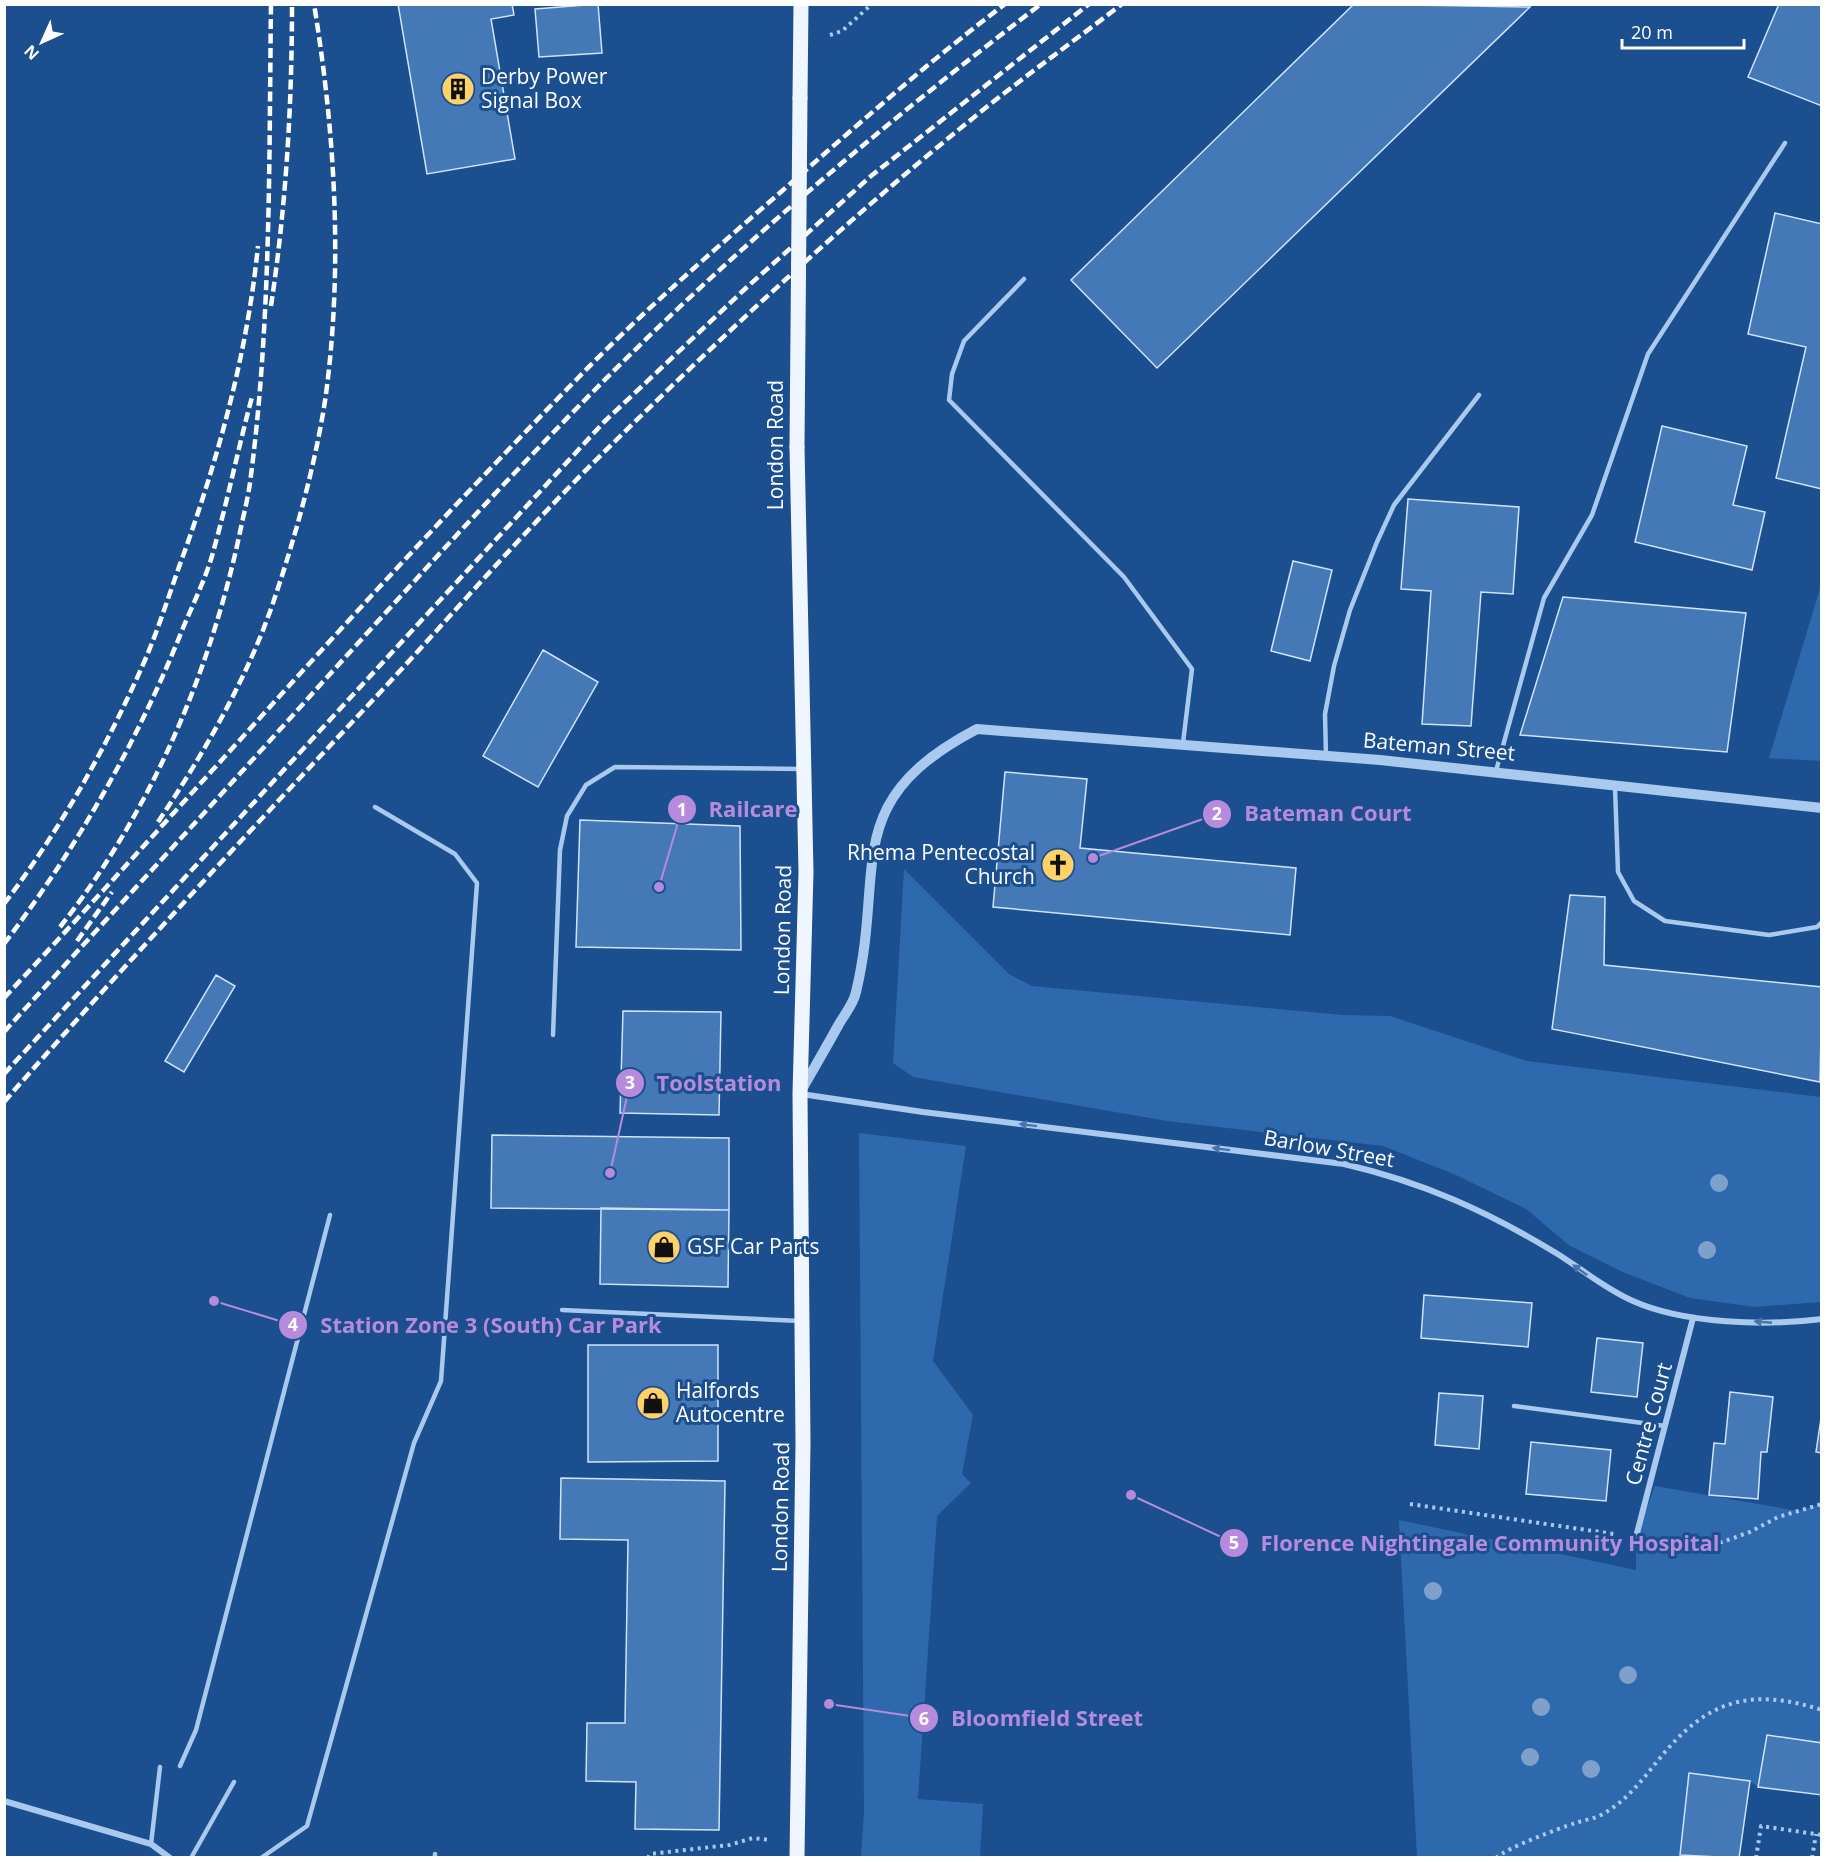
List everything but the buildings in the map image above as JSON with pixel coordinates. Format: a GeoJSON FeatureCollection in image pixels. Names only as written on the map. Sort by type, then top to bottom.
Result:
{"type":"FeatureCollection","features":[{"type":"Feature","properties":{"kind":"main road","name":"London Road"},"geometry":{"type":"LineString","coordinates":[[797,1850],[802,1321],[800,1094],[806,873],[805,769],[798,594],[797,447],[801,4]]}},
{"type":"Feature","properties":{"kind":"street","name":"Bateman Street"},"geometry":{"type":"LineString","coordinates":[[800,1094],[856,995],[873,850],[881,818],[896,792],[913,771],[932,756],[977,729],[1052,733],[1182,746],[1496,771],[1821,808]]}},
{"type":"Feature","properties":{"kind":"street","name":"Barlow Street"},"geometry":{"type":"LineString","coordinates":[[800,1094],[923,1112],[1344,1164],[1395,1176],[1463,1202],[1508,1225],[1635,1302],[1693,1318],[1783,1324],[1821,1319]]}},
{"type":"Feature","properties":{"kind":"street","name":"Centre Court"},"geometry":{"type":"LineString","coordinates":[[1636,1537],[1693,1318]]}},
{"type":"Feature","properties":{"kind":"street"},"geometry":{"type":"LineString","coordinates":[[4,1802],[151,1844],[170,1857]]}},
{"type":"Feature","properties":{"kind":"lane"},"geometry":{"type":"LineString","coordinates":[[1496,771],[1544,597],[1592,515],[1648,354],[1785,143]]}},
{"type":"Feature","properties":{"kind":"lane"},"geometry":{"type":"LineString","coordinates":[[1024,279],[964,341],[952,374],[949,400],[1124,577],[1192,669],[1182,746]]}},
{"type":"Feature","properties":{"kind":"lane"},"geometry":{"type":"LineString","coordinates":[[1326,756],[1325,714],[1334,666],[1350,610],[1377,542],[1394,505],[1479,395]]}},
{"type":"Feature","properties":{"kind":"lane"},"geometry":{"type":"LineString","coordinates":[[553,1035],[560,849],[567,816],[586,785],[615,767],[805,769]]}},
{"type":"Feature","properties":{"kind":"lane"},"geometry":{"type":"LineString","coordinates":[[1615,785],[1617,872],[1634,901],[1665,921],[1769,935],[1817,927],[1821,922]]}},
{"type":"Feature","properties":{"kind":"lane"},"geometry":{"type":"LineString","coordinates":[[261,1857],[307,1826],[414,1443],[441,1381],[477,883],[455,854],[375,807]]}},
{"type":"Feature","properties":{"kind":"lane"},"geometry":{"type":"LineString","coordinates":[[180,1766],[198,1719],[330,1215]]}},
{"type":"Feature","properties":{"kind":"lane"},"geometry":{"type":"LineString","coordinates":[[562,1310],[802,1321]]}},
{"type":"Feature","properties":{"kind":"lane"},"geometry":{"type":"LineString","coordinates":[[1514,1406],[1665,1426]]}},
{"type":"Feature","properties":{"kind":"lane"},"geometry":{"type":"LineString","coordinates":[[151,1844],[160,1767]]}},
{"type":"Feature","properties":{"kind":"lane"},"geometry":{"type":"LineString","coordinates":[[191,1857],[234,1782]]}},
{"type":"Feature","properties":{"kind":"path"},"geometry":{"type":"LineString","coordinates":[[801,45],[842,31],[872,4]]}},
{"type":"Feature","properties":{"kind":"path"},"geometry":{"type":"LineString","coordinates":[[1496,1857],[1513,1847],[1602,1815],[1626,1798],[1679,1737],[1715,1708],[1744,1700],[1776,1700],[1821,1710]]}},
{"type":"Feature","properties":{"kind":"path"},"geometry":{"type":"LineString","coordinates":[[1756,1857],[1761,1826],[1819,1835],[1812,1857]]}},
{"type":"Feature","properties":{"kind":"path"},"geometry":{"type":"LineString","coordinates":[[648,1857],[650,1854],[729,1845],[753,1838],[797,1850]]}},
{"type":"Feature","properties":{"kind":"shaded area"},"geometry":{"type":"Polygon","coordinates":[[[1821,585],[1821,761],[1769,758],[1821,585]]]}},
{"type":"Feature","properties":{"kind":"shaded area"},"geometry":{"type":"Polygon","coordinates":[[[904,869],[1009,974],[1032,986],[1343,1015],[1390,1016],[1527,1061],[1821,1097],[1821,1302],[1755,1307],[1690,1298],[1625,1273],[1570,1246],[1526,1209],[1456,1175],[1383,1146],[1167,1121],[913,1077],[893,1063],[904,869]]]}},
{"type":"Feature","properties":{"kind":"shaded area"},"geometry":{"type":"Polygon","coordinates":[[[859,1133],[966,1146],[933,1361],[973,1415],[962,1474],[971,1483],[937,1516],[918,1799],[983,1804],[980,1857],[861,1857],[864,1812],[859,1133]]]}},
{"type":"Feature","properties":{"kind":"shaded area"},"geometry":{"type":"Polygon","coordinates":[[[1655,1486],[1798,1511],[1821,1504],[1821,1743],[1767,1735],[1758,1787],[1750,1781],[1689,1773],[1680,1857],[1417,1857],[1399,1520],[1636,1570],[1636,1537],[1655,1486]]]}},
{"type":"Feature","properties":{"kind":"railway"},"geometry":{"type":"LineString","coordinates":[[60,927],[122,837],[149,789],[172,740],[194,689],[212,638],[240,532],[248,496],[258,417],[266,299],[271,4]]}},
{"type":"Feature","properties":{"kind":"railway"},"geometry":{"type":"LineString","coordinates":[[271,306],[281,231],[287,155],[292,4]]}},
{"type":"Feature","properties":{"kind":"railway"},"geometry":{"type":"LineString","coordinates":[[158,822],[224,713],[264,627],[298,522],[322,419],[331,345],[335,248],[332,150],[314,4]]}},
{"type":"Feature","properties":{"kind":"railway"},"geometry":{"type":"LineString","coordinates":[[4,998],[360,608],[504,454],[602,354],[678,283],[864,119],[1005,4]]}},
{"type":"Feature","properties":{"kind":"railway"},"geometry":{"type":"LineString","coordinates":[[4,1032],[454,538],[638,347],[728,262],[815,186],[949,75],[1041,4]]}},
{"type":"Feature","properties":{"kind":"railway"},"geometry":{"type":"LineString","coordinates":[[4,1074],[604,422],[746,288],[871,176],[1089,4]]}},
{"type":"Feature","properties":{"kind":"railway"},"geometry":{"type":"LineString","coordinates":[[4,1102],[140,950],[564,493],[638,418],[780,284],[928,155],[1122,4]]}},
{"type":"Feature","properties":{"kind":"railway"},"geometry":{"type":"LineString","coordinates":[[4,904],[25,876],[82,786],[131,692],[154,637],[193,528],[229,409],[246,328],[258,246]]}},
{"type":"Feature","properties":{"kind":"railway"},"geometry":{"type":"LineString","coordinates":[[4,944],[57,869],[104,792],[165,670],[209,565],[252,397]]}},
{"type":"Feature","properties":{"kind":"railway"},"geometry":{"type":"LineString","coordinates":[[77,941],[112,892]]}},
{"type":"Feature","properties":{"kind":"place","name":"Derby Power Signal Box"},"geometry":{"type":"Point","coordinates":[458,89]}},
{"type":"Feature","properties":{"kind":"place","name":"Bateman Court"},"geometry":{"type":"Point","coordinates":[1093,858]}},
{"type":"Feature","properties":{"kind":"place","name":"Rhema Pentecostal Church"},"geometry":{"type":"Point","coordinates":[1058,865]}},
{"type":"Feature","properties":{"kind":"place","name":"Railcare"},"geometry":{"type":"Point","coordinates":[659,887]}},
{"type":"Feature","properties":{"kind":"place","name":"Toolstation"},"geometry":{"type":"Point","coordinates":[610,1173]}},
{"type":"Feature","properties":{"kind":"place","name":"GSF Car Parts"},"geometry":{"type":"Point","coordinates":[664,1247]}},
{"type":"Feature","properties":{"kind":"place","name":"Station Zone 3 (South) Car Park"},"geometry":{"type":"Point","coordinates":[214,1301]}},
{"type":"Feature","properties":{"kind":"place","name":"Halfords Autocentre"},"geometry":{"type":"Point","coordinates":[653,1403]}},
{"type":"Feature","properties":{"kind":"place","name":"Florence Nightingale Community Hospital"},"geometry":{"type":"Point","coordinates":[1131,1495]}},
{"type":"Feature","properties":{"kind":"place","name":"Bloomfield Street"},"geometry":{"type":"Point","coordinates":[829,1704]}}]}
